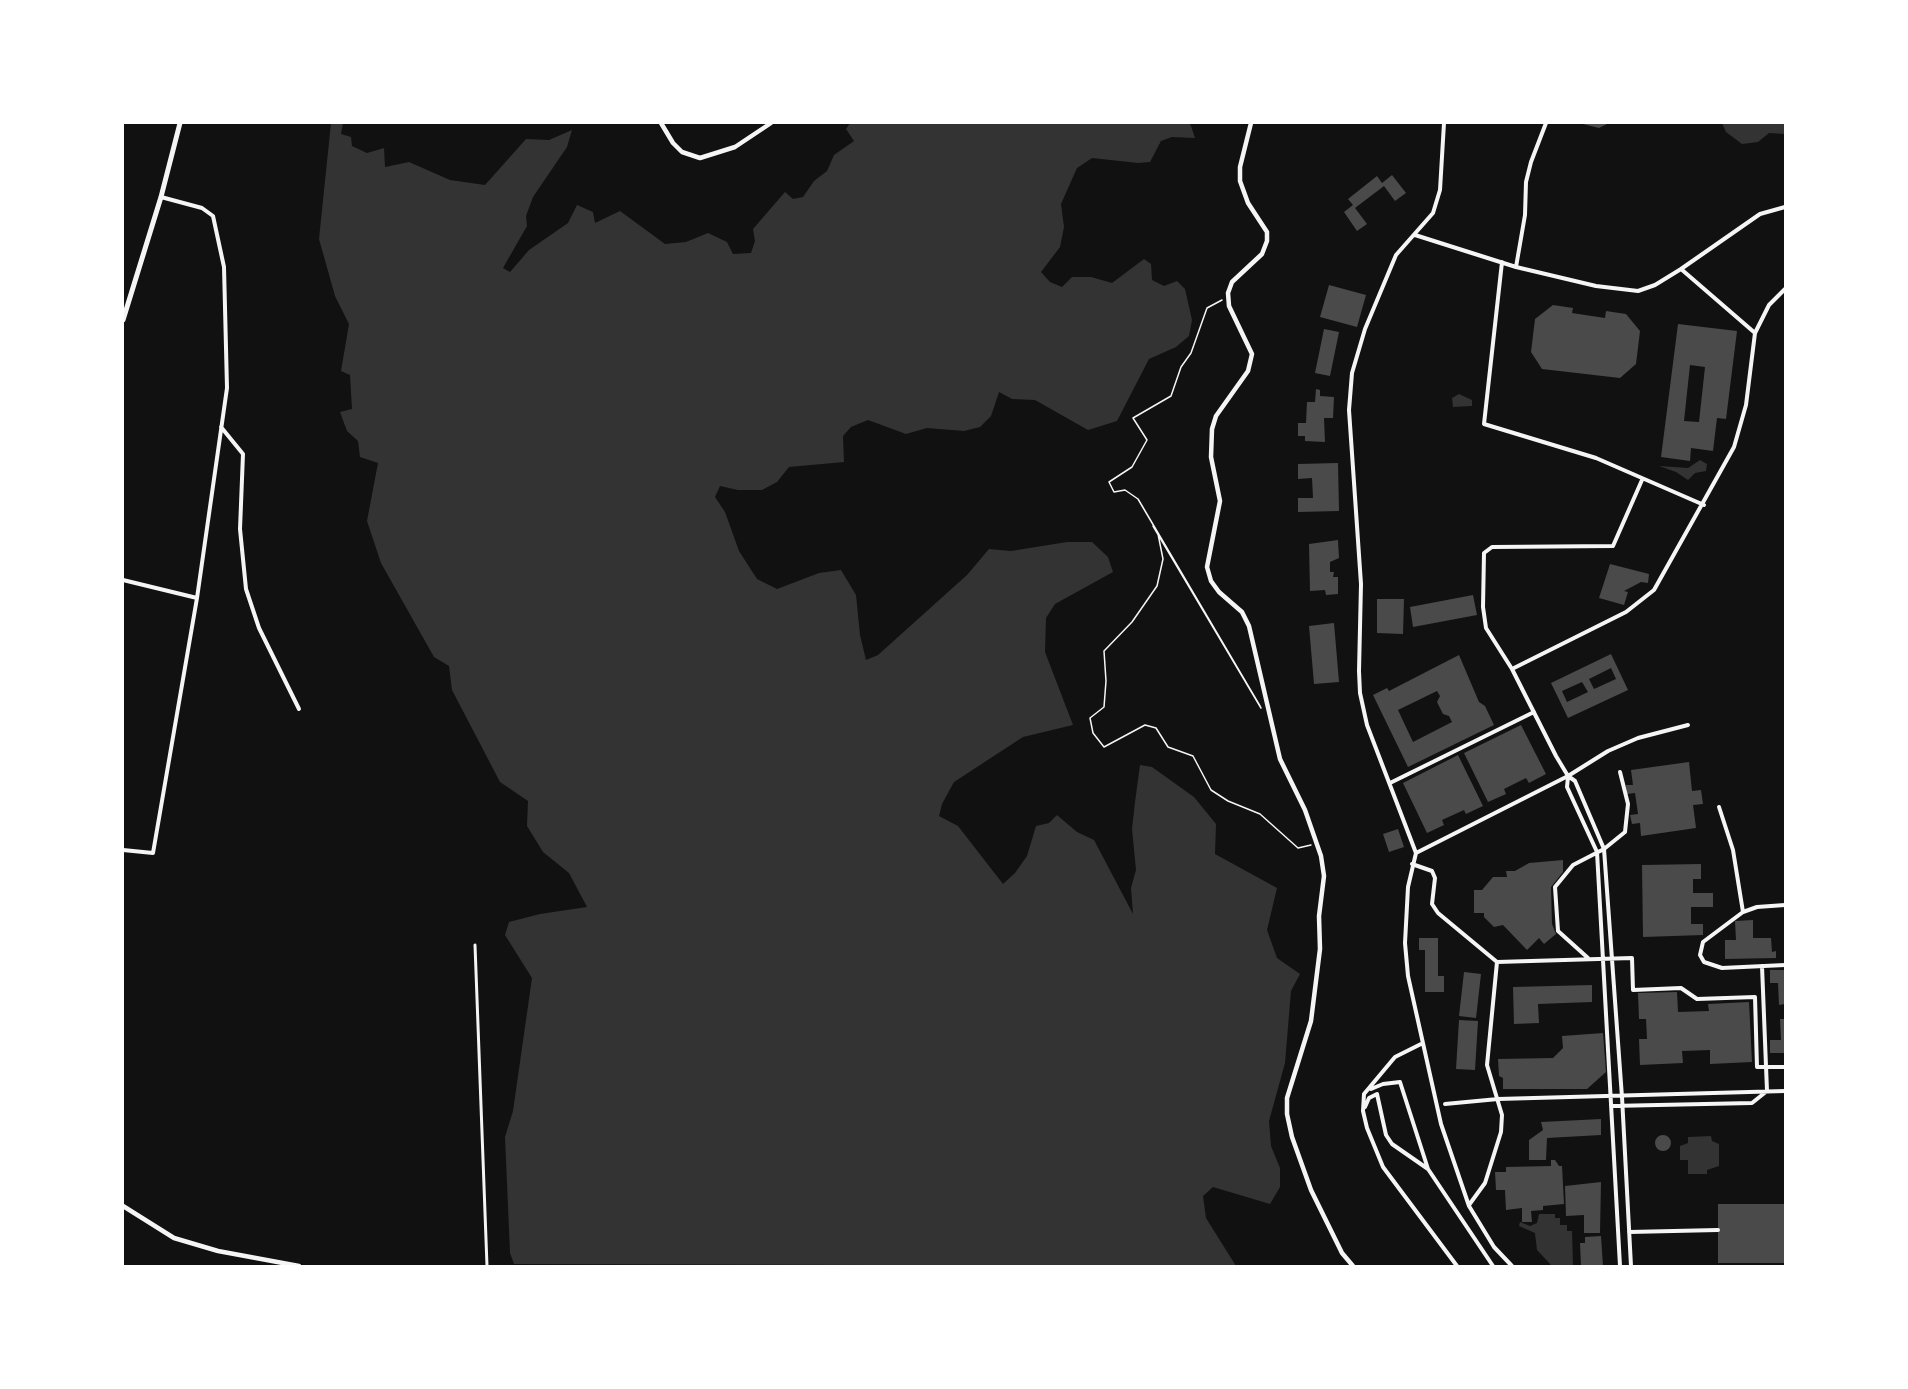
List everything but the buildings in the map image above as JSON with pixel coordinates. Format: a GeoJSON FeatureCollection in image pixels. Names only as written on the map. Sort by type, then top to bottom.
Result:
{"type":"FeatureCollection","features":[{"type":"Feature","properties":{"kind":"main road"},"geometry":{"type":"LineString","coordinates":[[123,320],[161,197],[180,123]]}},
{"type":"Feature","properties":{"kind":"street"},"geometry":{"type":"LineString","coordinates":[[661,123],[673,143],[682,152],[700,158],[735,147],[771,123]]}},
{"type":"Feature","properties":{"kind":"street"},"geometry":{"type":"LineString","coordinates":[[1251,123],[1240,167],[1240,181],[1248,203],[1267,232],[1267,241],[1262,254],[1232,282],[1229,298],[1229,306],[1252,354],[1248,371],[1216,416],[1212,429],[1211,457],[1220,501],[1208,567],[1211,580],[1219,592],[1242,612],[1249,626],[1285,774],[1305,810],[1321,856],[1324,876],[1319,916],[1320,949],[1311,1021],[1287,1098],[1287,1113],[1311,1190],[1342,1253],[1353,1266]]}},
{"type":"Feature","properties":{"kind":"street"},"geometry":{"type":"LineString","coordinates":[[1444,123],[1440,190],[1433,213],[1396,255],[1365,329],[1352,373],[1348,410],[1361,563],[1360,693],[1367,725],[1416,853],[1412,864],[1405,943],[1408,976],[1441,1124],[1468,1206],[1490,1240],[1512,1266]]}},
{"type":"Feature","properties":{"kind":"street"},"geometry":{"type":"LineString","coordinates":[[1516,267],[1525,215],[1526,182],[1546,123]]}},
{"type":"Feature","properties":{"kind":"street"},"geometry":{"type":"LineString","coordinates":[[123,850],[153,853],[197,598],[227,388],[228,345],[224,267],[213,216],[202,208],[161,197]]}},
{"type":"Feature","properties":{"kind":"street"},"geometry":{"type":"LineString","coordinates":[[1415,235],[1516,267],[1596,286],[1638,291],[1655,285],[1681,269],[1760,214],[1785,207]]}},
{"type":"Feature","properties":{"kind":"street"},"geometry":{"type":"LineString","coordinates":[[1502,262],[1484,424],[1596,458],[1642,480],[1704,505]]}},
{"type":"Feature","properties":{"kind":"street"},"geometry":{"type":"LineString","coordinates":[[1681,269],[1755,333]]}},
{"type":"Feature","properties":{"kind":"street"},"geometry":{"type":"LineString","coordinates":[[1512,669],[1626,612],[1654,590],[1704,505],[1734,447],[1746,405],[1755,333],[1769,305],[1785,289]]}},
{"type":"Feature","properties":{"kind":"street"},"geometry":{"type":"LineString","coordinates":[[220,426],[243,454],[240,529],[246,589],[259,628],[299,709]]}},
{"type":"Feature","properties":{"kind":"street"},"geometry":{"type":"LineString","coordinates":[[1630,1266],[1623,1106],[1604,849],[1575,781],[1568,776],[1512,669],[1486,628],[1483,607],[1484,553],[1492,547],[1613,546],[1642,480]]}},
{"type":"Feature","properties":{"kind":"street"},"geometry":{"type":"LineString","coordinates":[[123,580],[197,598]]}},
{"type":"Feature","properties":{"kind":"street"},"geometry":{"type":"LineString","coordinates":[[1390,783],[1534,712]]}},
{"type":"Feature","properties":{"kind":"street"},"geometry":{"type":"LineString","coordinates":[[1416,853],[1638,738],[1688,725]]}},
{"type":"Feature","properties":{"kind":"street"},"geometry":{"type":"LineString","coordinates":[[1589,959],[1558,931],[1555,887],[1573,865],[1604,849],[1624,832],[1628,817],[1620,772]]}},
{"type":"Feature","properties":{"kind":"street"},"geometry":{"type":"LineString","coordinates":[[1568,776],[1567,787],[1597,852],[1620,1266]]}},
{"type":"Feature","properties":{"kind":"street"},"geometry":{"type":"LineString","coordinates":[[1719,807],[1733,850],[1743,912]]}},
{"type":"Feature","properties":{"kind":"street"},"geometry":{"type":"LineString","coordinates":[[1412,864],[1432,871],[1435,878],[1431,904],[1438,913],[1497,962],[1632,958],[1633,990],[1681,988],[1697,999],[1755,997],[1757,1068],[1785,1067]]}},
{"type":"Feature","properties":{"kind":"street"},"geometry":{"type":"LineString","coordinates":[[1785,905],[1757,907],[1743,912],[1703,942],[1700,955],[1704,962],[1722,968],[1785,965]]}},
{"type":"Feature","properties":{"kind":"street"},"geometry":{"type":"LineString","coordinates":[[475,945],[487,1266]]}},
{"type":"Feature","properties":{"kind":"street"},"geometry":{"type":"LineString","coordinates":[[1468,1206],[1485,1183],[1497,1152],[1502,1115],[1488,1065],[1497,962]]}},
{"type":"Feature","properties":{"kind":"street"},"geometry":{"type":"LineString","coordinates":[[1762,966],[1767,1092]]}},
{"type":"Feature","properties":{"kind":"street"},"geometry":{"type":"LineString","coordinates":[[1422,1044],[1395,1057],[1364,1094],[1363,1111],[1367,1128],[1383,1167],[1457,1266]]}},
{"type":"Feature","properties":{"kind":"street"},"geometry":{"type":"LineString","coordinates":[[1364,1094],[1383,1084],[1400,1082],[1428,1169],[1492,1266]]}},
{"type":"Feature","properties":{"kind":"street"},"geometry":{"type":"LineString","coordinates":[[1445,1104],[1498,1099],[1785,1091]]}},
{"type":"Feature","properties":{"kind":"street"},"geometry":{"type":"LineString","coordinates":[[1611,1106],[1752,1103],[1767,1092]]}},
{"type":"Feature","properties":{"kind":"street"},"geometry":{"type":"LineString","coordinates":[[1363,1111],[1369,1098],[1377,1094],[1386,1135],[1392,1144],[1428,1169]]}},
{"type":"Feature","properties":{"kind":"street"},"geometry":{"type":"LineString","coordinates":[[123,1206],[174,1238],[218,1251],[299,1266]]}},
{"type":"Feature","properties":{"kind":"street"},"geometry":{"type":"LineString","coordinates":[[1629,1232],[1718,1230]]}},
{"type":"Feature","properties":{"kind":"path"},"geometry":{"type":"LineString","coordinates":[[1229,298],[1207,308],[1191,353],[1180,367],[1171,396],[1133,418],[1147,440],[1132,467],[1109,482],[1114,492],[1125,490],[1138,499],[1271,724]]}},
{"type":"Feature","properties":{"kind":"path"},"geometry":{"type":"LineString","coordinates":[[1271,724],[1154,526],[1161,543],[1163,559],[1157,585],[1132,622],[1104,651],[1106,681],[1104,707],[1090,718],[1093,733],[1104,747],[1145,725],[1156,728],[1168,747],[1193,756],[1211,790],[1228,801],[1260,814],[1298,848],[1316,843]]}},
{"type":"Feature","properties":{"kind":"shaded area"},"geometry":{"type":"Polygon","coordinates":[[[331,123],[343,123],[341,134],[351,137],[352,146],[367,153],[384,148],[385,167],[409,162],[450,180],[485,185],[526,139],[549,140],[572,130],[567,147],[533,197],[526,216],[527,226],[503,268],[510,272],[529,250],[568,223],[577,205],[593,212],[595,223],[620,211],[665,244],[686,242],[708,233],[727,242],[733,254],[751,253],[755,241],[753,229],[785,192],[793,199],[803,197],[814,181],[827,171],[834,155],[854,141],[846,129],[850,123],[1189,123],[1195,138],[1172,137],[1161,141],[1150,162],[1138,163],[1092,158],[1077,168],[1061,204],[1064,227],[1060,247],[1041,272],[1050,282],[1062,287],[1072,277],[1091,277],[1112,283],[1144,259],[1151,264],[1152,280],[1164,286],[1177,281],[1185,289],[1192,320],[1189,336],[1176,347],[1149,359],[1117,421],[1088,430],[1035,400],[1012,399],[999,392],[991,416],[980,427],[964,431],[927,428],[906,434],[868,420],[851,427],[843,436],[844,462],[789,467],[777,482],[762,490],[738,490],[720,486],[715,497],[725,512],[739,551],[757,579],[777,589],[819,573],[841,570],[856,595],[860,635],[866,660],[878,655],[967,575],[989,549],[1011,551],[1067,542],[1092,542],[1108,557],[1113,572],[1055,604],[1046,618],[1045,652],[1073,725],[1023,737],[954,782],[942,804],[939,816],[958,826],[1003,884],[1015,873],[1027,856],[1036,826],[1049,823],[1057,815],[1077,832],[1094,840],[1133,914],[1131,888],[1136,870],[1132,829],[1135,802],[1140,765],[1152,767],[1194,797],[1216,824],[1215,854],[1277,888],[1267,930],[1277,958],[1300,974],[1291,991],[1285,1063],[1269,1121],[1271,1146],[1280,1168],[1280,1187],[1270,1204],[1213,1187],[1203,1196],[1206,1218],[1236,1266],[514,1264],[510,1253],[505,1137],[513,1111],[532,978],[505,935],[509,922],[540,914],[587,907],[569,873],[543,852],[527,826],[528,801],[500,782],[452,690],[449,666],[434,657],[381,563],[367,521],[378,463],[360,457],[358,441],[347,431],[340,412],[352,409],[350,375],[341,371],[349,324],[335,296],[319,239],[331,123]]]}},
{"type":"Feature","properties":{"kind":"shaded area"},"geometry":{"type":"Polygon","coordinates":[[[1722,123],[1785,123],[1785,134],[1769,133],[1758,142],[1742,144],[1726,132],[1722,123]]]}},
{"type":"Feature","properties":{"kind":"shaded area"},"geometry":{"type":"Polygon","coordinates":[[[1459,394],[1472,400],[1472,406],[1453,407],[1452,398],[1459,394]]]}},
{"type":"Feature","properties":{"kind":"shaded area"},"geometry":{"type":"Polygon","coordinates":[[[1700,460],[1707,464],[1706,471],[1695,473],[1688,480],[1676,472],[1659,466],[1688,468],[1700,460]]]}},
{"type":"Feature","properties":{"kind":"shaded area"},"geometry":{"type":"Polygon","coordinates":[[[1711,1136],[1712,1141],[1719,1144],[1719,1166],[1707,1170],[1707,1174],[1688,1174],[1688,1160],[1680,1160],[1680,1146],[1688,1143],[1688,1137],[1711,1136]]]}},
{"type":"Feature","properties":{"kind":"shaded area"},"geometry":{"type":"Polygon","coordinates":[[[1539,1214],[1555,1214],[1555,1218],[1560,1218],[1560,1225],[1567,1225],[1567,1231],[1572,1231],[1573,1266],[1552,1266],[1537,1250],[1535,1233],[1519,1226],[1520,1222],[1530,1226],[1537,1223],[1539,1214]]]}}]}
